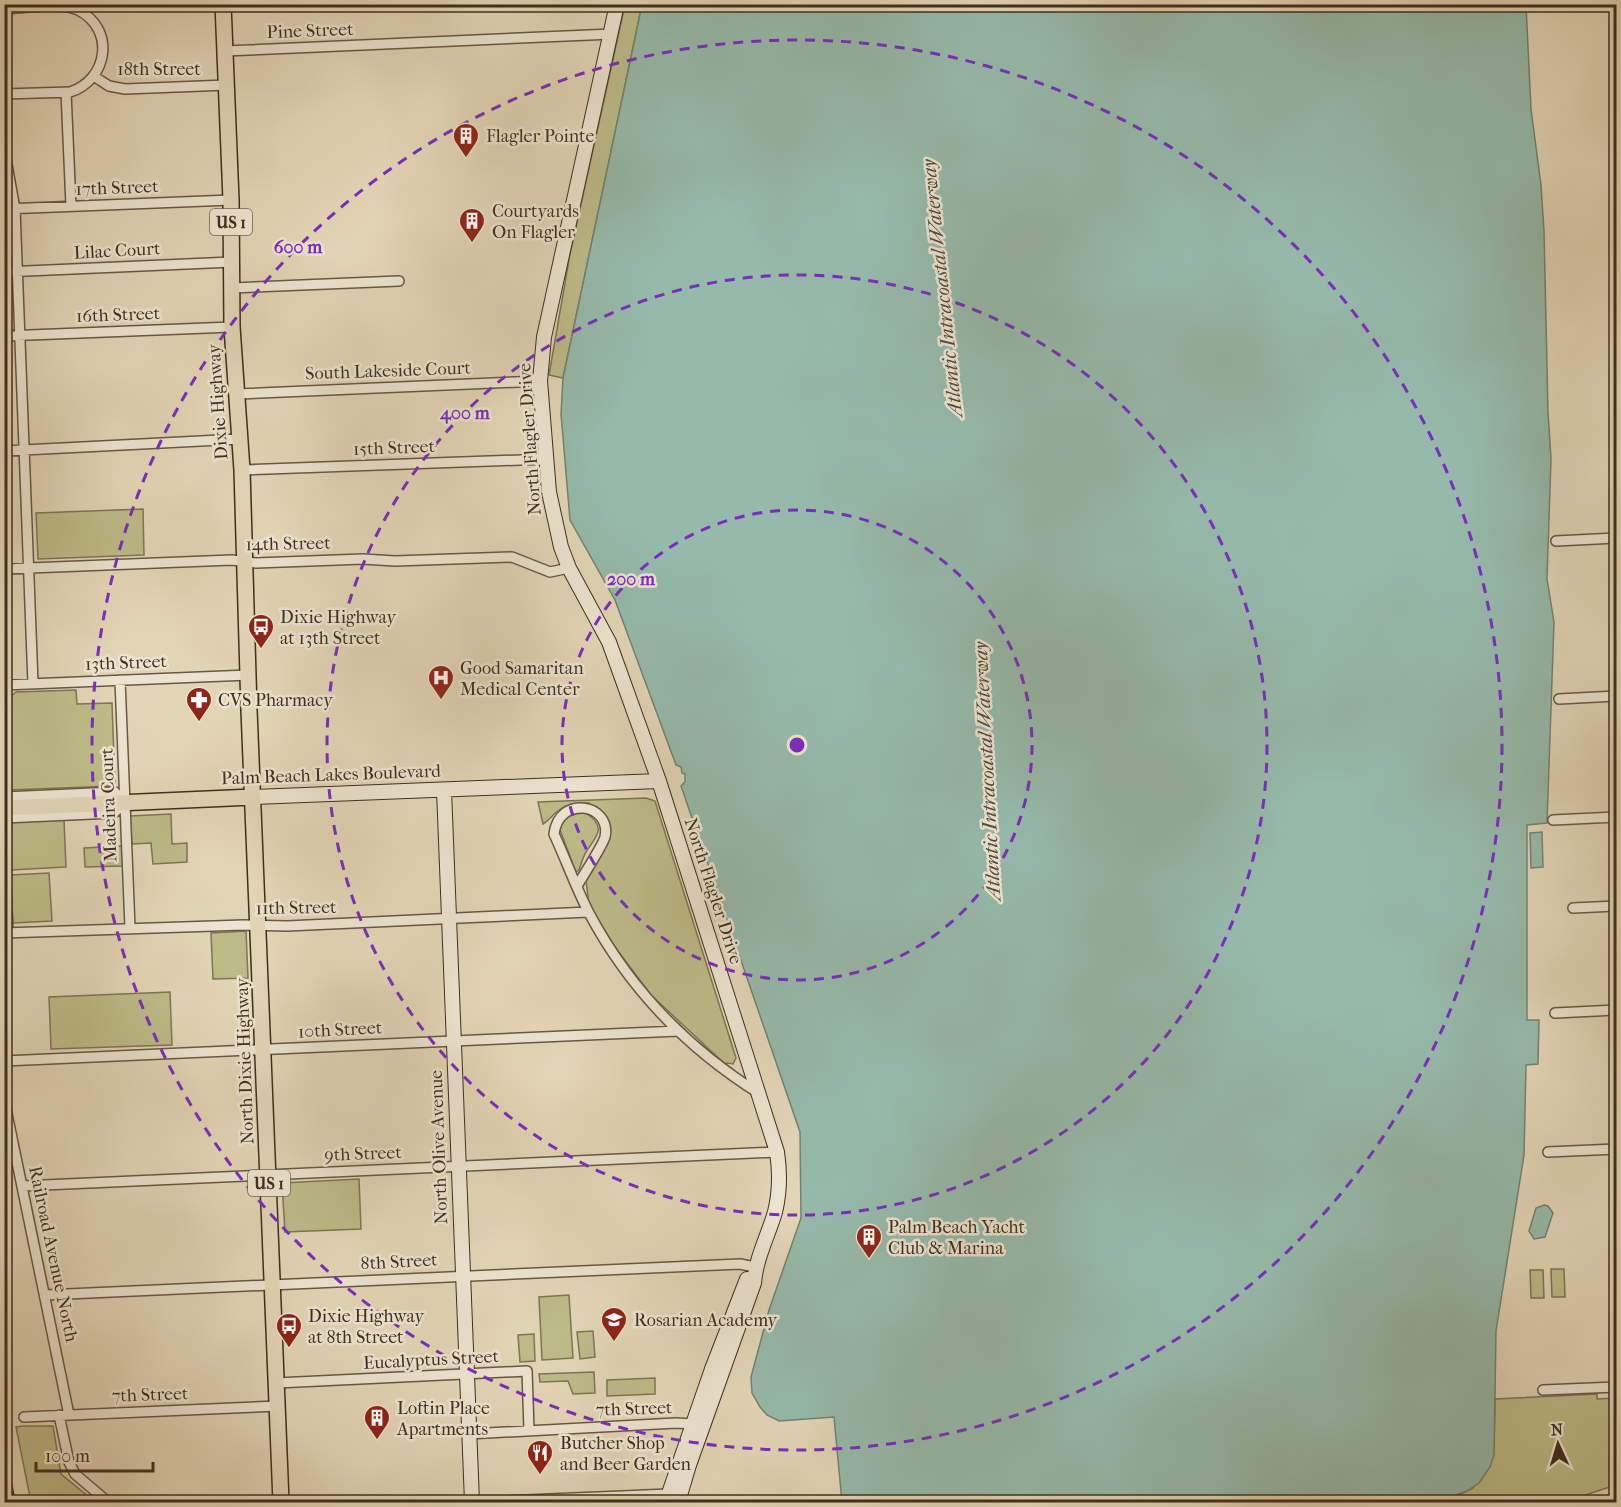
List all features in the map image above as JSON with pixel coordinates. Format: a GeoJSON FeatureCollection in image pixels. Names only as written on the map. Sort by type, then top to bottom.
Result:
{"type":"FeatureCollection","features":[{"type":"Feature","properties":{"kind":"main road","name":"Dixie Highway"},"geometry":{"type":"LineString","coordinates":[[223,4],[231,200],[232,327],[242,470],[253,797]]}},
{"type":"Feature","properties":{"kind":"main road","name":"Palm Beach Lakes Boulevard"},"geometry":{"type":"LineString","coordinates":[[4,808],[253,797]]}},
{"type":"Feature","properties":{"kind":"main road","name":"North Dixie Highway"},"geometry":{"type":"LineString","coordinates":[[253,797],[281,1503]]}},
{"type":"Feature","properties":{"kind":"main road"},"geometry":{"type":"LineString","coordinates":[[1612,1503],[1617,1501]]}},
{"type":"Feature","properties":{"kind":"street","name":"North Flagler Drive"},"geometry":{"type":"LineString","coordinates":[[617,4],[544,337],[540,381],[553,518],[569,568],[609,642],[659,782],[760,1094],[777,1152],[779,1189],[775,1211],[755,1267],[746,1281],[693,1424],[671,1500]]}},
{"type":"Feature","properties":{"kind":"street"},"geometry":{"type":"LineString","coordinates":[[4,9],[62,6],[78,10],[93,21],[99,32],[103,52],[94,77],[77,89],[66,92],[4,94]]}},
{"type":"Feature","properties":{"kind":"street","name":"Pine Street"},"geometry":{"type":"LineString","coordinates":[[225,51],[612,34]]}},
{"type":"Feature","properties":{"kind":"street","name":"18th Street"},"geometry":{"type":"LineString","coordinates":[[94,77],[109,86],[125,89],[226,85]]}},
{"type":"Feature","properties":{"kind":"street"},"geometry":{"type":"LineString","coordinates":[[66,92],[71,206]]}},
{"type":"Feature","properties":{"kind":"street"},"geometry":{"type":"LineString","coordinates":[[4,148],[15,208],[33,684]]}},
{"type":"Feature","properties":{"kind":"street","name":"17th Street"},"geometry":{"type":"LineString","coordinates":[[4,209],[231,200]]}},
{"type":"Feature","properties":{"kind":"street","name":"Lilac Court"},"geometry":{"type":"LineString","coordinates":[[4,272],[232,262]]}},
{"type":"Feature","properties":{"kind":"street"},"geometry":{"type":"LineString","coordinates":[[232,288],[399,281]]}},
{"type":"Feature","properties":{"kind":"street","name":"16th Street"},"geometry":{"type":"LineString","coordinates":[[4,336],[232,327]]}},
{"type":"Feature","properties":{"kind":"street","name":"South Lakeside Court"},"geometry":{"type":"LineString","coordinates":[[237,394],[540,381]]}},
{"type":"Feature","properties":{"kind":"street"},"geometry":{"type":"LineString","coordinates":[[4,451],[240,439]]}},
{"type":"Feature","properties":{"kind":"street","name":"15th Street"},"geometry":{"type":"LineString","coordinates":[[242,470],[547,459]]}},
{"type":"Feature","properties":{"kind":"street"},"geometry":{"type":"LineString","coordinates":[[1556,541],[1617,538]]}},
{"type":"Feature","properties":{"kind":"street","name":"14th Street"},"geometry":{"type":"LineString","coordinates":[[4,569],[232,560],[245,563],[512,557],[550,572],[569,568]]}},
{"type":"Feature","properties":{"kind":"street","name":"13th Street"},"geometry":{"type":"LineString","coordinates":[[4,685],[249,675]]}},
{"type":"Feature","properties":{"kind":"street","name":"Madeira Court"},"geometry":{"type":"LineString","coordinates":[[120,680],[130,928]]}},
{"type":"Feature","properties":{"kind":"street"},"geometry":{"type":"LineString","coordinates":[[1559,699],[1617,696]]}},
{"type":"Feature","properties":{"kind":"street","name":"Palm Beach Lakes Boulevard"},"geometry":{"type":"LineString","coordinates":[[253,797],[659,782]]}},
{"type":"Feature","properties":{"kind":"street","name":"North Olive Avenue"},"geometry":{"type":"LineString","coordinates":[[444,790],[472,1503]]}},
{"type":"Feature","properties":{"kind":"street"},"geometry":{"type":"LineString","coordinates":[[4,797],[115,792],[125,803],[114,813],[4,818]]}},
{"type":"Feature","properties":{"kind":"street"},"geometry":{"type":"LineString","coordinates":[[577,886],[605,837],[604,826],[598,815],[583,807],[571,808],[562,814],[556,823],[554,834],[588,912],[615,956],[638,987],[678,1031],[716,1064],[760,1094]]}},
{"type":"Feature","properties":{"kind":"street"},"geometry":{"type":"LineString","coordinates":[[1553,820],[1617,817]]}},
{"type":"Feature","properties":{"kind":"street"},"geometry":{"type":"LineString","coordinates":[[4,838],[6,933]]}},
{"type":"Feature","properties":{"kind":"street"},"geometry":{"type":"LineString","coordinates":[[1573,908],[1617,906]]}},
{"type":"Feature","properties":{"kind":"street","name":"11th Street"},"geometry":{"type":"LineString","coordinates":[[6,933],[259,926],[588,912]]}},
{"type":"Feature","properties":{"kind":"street"},"geometry":{"type":"LineString","coordinates":[[1556,1013],[1617,1010]]}},
{"type":"Feature","properties":{"kind":"street","name":"10th Street"},"geometry":{"type":"LineString","coordinates":[[4,1061],[678,1031]]}},
{"type":"Feature","properties":{"kind":"street","name":"Railroad Avenue North"},"geometry":{"type":"LineString","coordinates":[[4,1099],[69,1415]]}},
{"type":"Feature","properties":{"kind":"street"},"geometry":{"type":"LineString","coordinates":[[1548,1152],[1617,1149]]}},
{"type":"Feature","properties":{"kind":"street","name":"9th Street"},"geometry":{"type":"LineString","coordinates":[[22,1186],[777,1152]]}},
{"type":"Feature","properties":{"kind":"street","name":"8th Street"},"geometry":{"type":"LineString","coordinates":[[45,1295],[740,1264],[755,1267]]}},
{"type":"Feature","properties":{"kind":"street","name":"North Flagler Drive"},"geometry":{"type":"LineString","coordinates":[[671,1500],[689,1465],[754,1283],[755,1267]]}},
{"type":"Feature","properties":{"kind":"street","name":"Eucalyptus Street"},"geometry":{"type":"LineString","coordinates":[[277,1383],[527,1371],[529,1430]]}},
{"type":"Feature","properties":{"kind":"street"},"geometry":{"type":"LineString","coordinates":[[1543,1390],[1617,1387]]}},
{"type":"Feature","properties":{"kind":"street","name":"7th Street"},"geometry":{"type":"LineString","coordinates":[[24,1417],[278,1406]]}},
{"type":"Feature","properties":{"kind":"street"},"geometry":{"type":"LineString","coordinates":[[59,1415],[69,1462],[75,1474],[108,1503]]}},
{"type":"Feature","properties":{"kind":"street","name":"7th Street"},"geometry":{"type":"LineString","coordinates":[[468,1434],[693,1424]]}},
{"type":"Feature","properties":{"kind":"street"},"geometry":{"type":"LineString","coordinates":[[478,1503],[671,1500]]}},
{"type":"Feature","properties":{"kind":"shaded area"},"geometry":{"type":"Polygon","coordinates":[[[625,5],[642,5],[563,378],[549,375],[570,254],[625,5]]]}},
{"type":"Feature","properties":{"kind":"shaded area"},"geometry":{"type":"Polygon","coordinates":[[[143,509],[144,555],[38,559],[36,513],[143,509]]]}},
{"type":"Feature","properties":{"kind":"shaded area"},"geometry":{"type":"Polygon","coordinates":[[[76,690],[77,704],[112,703],[115,786],[8,790],[5,701],[16,692],[76,690]]]}},
{"type":"Feature","properties":{"kind":"shaded area"},"geometry":{"type":"Polygon","coordinates":[[[646,798],[655,801],[736,1058],[733,1064],[727,1063],[726,1065],[651,995],[615,947],[589,905],[586,881],[608,839],[607,820],[589,803],[581,803],[562,808],[543,824],[538,802],[646,798]]]}},
{"type":"Feature","properties":{"kind":"shaded area"},"geometry":{"type":"Polygon","coordinates":[[[586,813],[597,823],[598,832],[576,872],[560,830],[563,818],[571,814],[586,813]]]}},
{"type":"Feature","properties":{"kind":"shaded area"},"geometry":{"type":"Polygon","coordinates":[[[171,814],[172,844],[187,843],[187,862],[153,864],[151,843],[132,844],[130,816],[171,814]]]}},
{"type":"Feature","properties":{"kind":"shaded area"},"geometry":{"type":"Polygon","coordinates":[[[64,820],[66,867],[11,870],[9,822],[64,820]]]}},
{"type":"Feature","properties":{"kind":"shaded area"},"geometry":{"type":"Polygon","coordinates":[[[122,846],[123,866],[85,867],[84,848],[122,846]]]}},
{"type":"Feature","properties":{"kind":"shaded area"},"geometry":{"type":"Polygon","coordinates":[[[49,873],[52,921],[13,923],[10,875],[49,873]]]}},
{"type":"Feature","properties":{"kind":"shaded area"},"geometry":{"type":"Polygon","coordinates":[[[246,931],[248,978],[213,979],[211,933],[246,931]]]}},
{"type":"Feature","properties":{"kind":"shaded area"},"geometry":{"type":"Polygon","coordinates":[[[170,992],[172,1045],[51,1049],[49,997],[170,992]]]}},
{"type":"Feature","properties":{"kind":"shaded area"},"geometry":{"type":"Polygon","coordinates":[[[359,1179],[361,1229],[285,1232],[282,1183],[359,1179]]]}},
{"type":"Feature","properties":{"kind":"shaded area"},"geometry":{"type":"Polygon","coordinates":[[[1551,1269],[1564,1269],[1565,1297],[1552,1297],[1551,1269]]]}},
{"type":"Feature","properties":{"kind":"shaded area"},"geometry":{"type":"Polygon","coordinates":[[[1530,1270],[1543,1270],[1544,1298],[1531,1298],[1530,1270]]]}},
{"type":"Feature","properties":{"kind":"shaded area"},"geometry":{"type":"Polygon","coordinates":[[[569,1295],[573,1358],[542,1360],[539,1297],[569,1295]]]}},
{"type":"Feature","properties":{"kind":"shaded area"},"geometry":{"type":"Polygon","coordinates":[[[593,1331],[595,1357],[580,1359],[577,1332],[593,1331]]]}},
{"type":"Feature","properties":{"kind":"shaded area"},"geometry":{"type":"Polygon","coordinates":[[[534,1334],[535,1361],[520,1362],[518,1335],[534,1334]]]}},
{"type":"Feature","properties":{"kind":"shaded area"},"geometry":{"type":"Polygon","coordinates":[[[594,1372],[595,1393],[573,1394],[568,1381],[540,1382],[539,1374],[594,1372]]]}},
{"type":"Feature","properties":{"kind":"shaded area"},"geometry":{"type":"Polygon","coordinates":[[[655,1378],[655,1394],[607,1396],[607,1380],[655,1378]]]}},
{"type":"Feature","properties":{"kind":"shaded area"},"geometry":{"type":"Polygon","coordinates":[[[1597,1394],[1597,1399],[1616,1398],[1616,1485],[1564,1502],[1449,1502],[1449,1497],[1473,1488],[1494,1449],[1495,1399],[1597,1394]]]}},
{"type":"Feature","properties":{"kind":"shaded area"},"geometry":{"type":"Polygon","coordinates":[[[53,1426],[61,1474],[95,1502],[31,1502],[16,1427],[53,1426]]]}},
{"type":"Feature","properties":{"kind":"water","name":"Atlantic Intracoastal Waterway"},"geometry":{"type":"Polygon","coordinates":[[[642,5],[1526,5],[1531,109],[1541,185],[1544,231],[1551,459],[1547,579],[1554,622],[1547,823],[1527,825],[1527,1020],[1539,1020],[1538,1064],[1526,1065],[1524,1155],[1496,1331],[1494,1455],[1490,1467],[1479,1483],[1467,1491],[1449,1497],[1449,1502],[842,1502],[834,1417],[779,1421],[767,1415],[752,1393],[751,1377],[769,1310],[801,1218],[800,1132],[681,786],[685,782],[685,774],[682,773],[681,767],[676,765],[615,600],[570,520],[561,414],[563,378],[642,5]]]}},
{"type":"Feature","properties":{"kind":"water"},"geometry":{"type":"Polygon","coordinates":[[[1542,832],[1543,867],[1531,868],[1530,833],[1542,832]]]}},
{"type":"Feature","properties":{"kind":"water"},"geometry":{"type":"Polygon","coordinates":[[[1548,1206],[1553,1213],[1545,1237],[1534,1239],[1529,1231],[1536,1208],[1548,1206]]]}},
{"type":"Feature","properties":{"kind":"railway"},"geometry":{"type":"LineString","coordinates":[[4,1457],[14,1502]]}},
{"type":"Feature","properties":{"kind":"place","name":"Flagler Pointe"},"geometry":{"type":"Point","coordinates":[466,159]}},
{"type":"Feature","properties":{"kind":"place","name":"Courtyards On Flagler"},"geometry":{"type":"Point","coordinates":[472,244]}},
{"type":"Feature","properties":{"kind":"place","name":"Dixie Highway at 13th Street"},"geometry":{"type":"Point","coordinates":[261,650]}},
{"type":"Feature","properties":{"kind":"place","name":"Good Samaritan Medical Center"},"geometry":{"type":"Point","coordinates":[441,701]}},
{"type":"Feature","properties":{"kind":"place","name":"CVS Pharmacy"},"geometry":{"type":"Point","coordinates":[199,723]}},
{"type":"Feature","properties":{"kind":"place","name":"Palm Beach Yacht Club & Marina"},"geometry":{"type":"Point","coordinates":[869,1260]}},
{"type":"Feature","properties":{"kind":"place","name":"Rosarian Academy"},"geometry":{"type":"Point","coordinates":[614,1343]}},
{"type":"Feature","properties":{"kind":"place","name":"Dixie Highway at 8th Street"},"geometry":{"type":"Point","coordinates":[289,1349]}},
{"type":"Feature","properties":{"kind":"place","name":"Loftin Place Apartments"},"geometry":{"type":"Point","coordinates":[377,1441]}},
{"type":"Feature","properties":{"kind":"place","name":"Butcher Shop and Beer Garden"},"geometry":{"type":"Point","coordinates":[540,1476]}}]}
